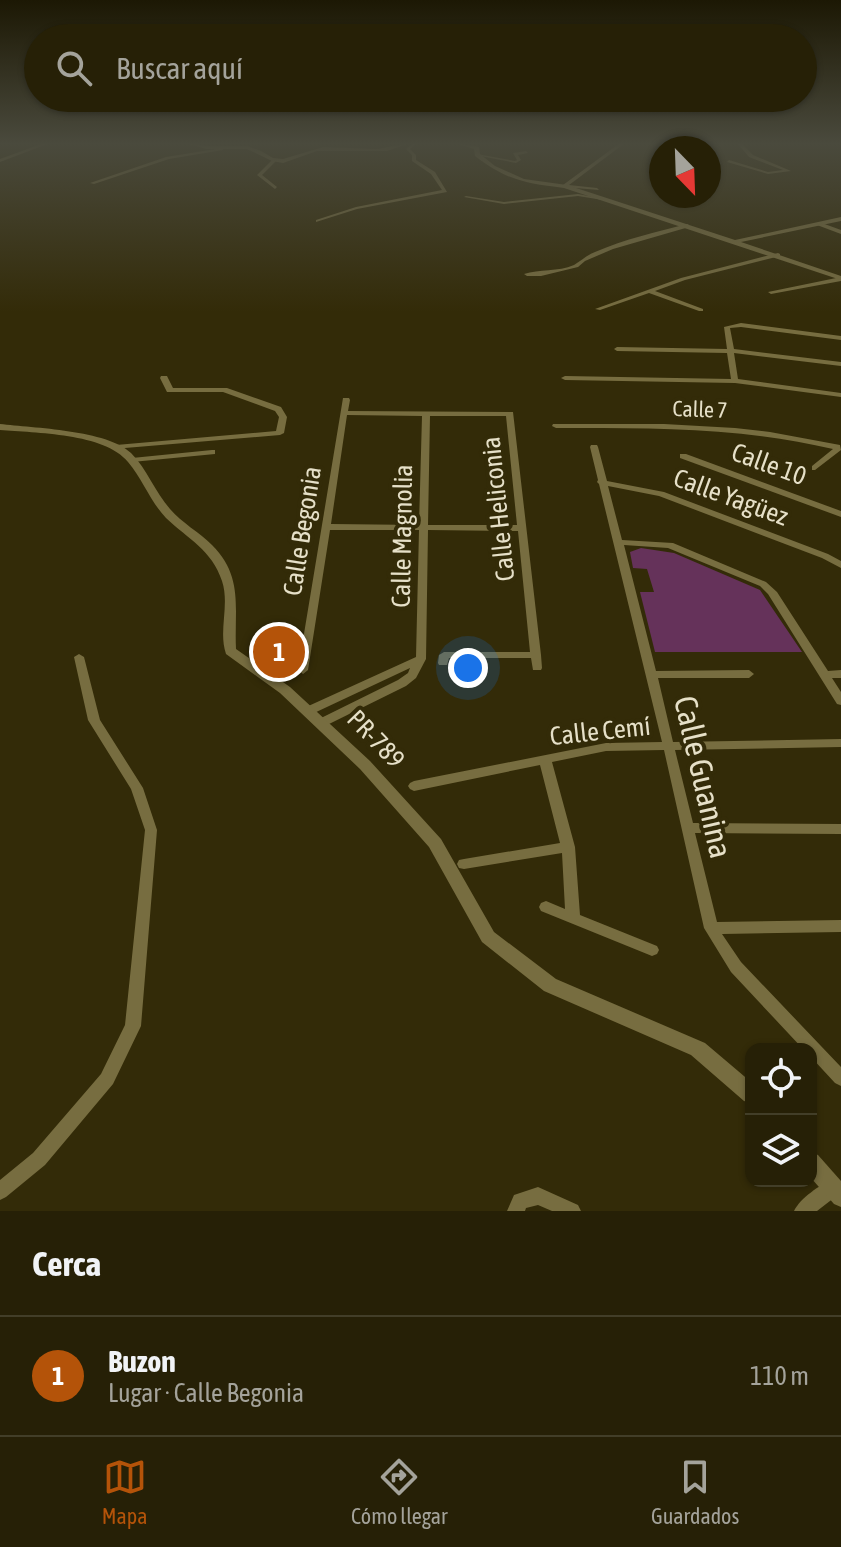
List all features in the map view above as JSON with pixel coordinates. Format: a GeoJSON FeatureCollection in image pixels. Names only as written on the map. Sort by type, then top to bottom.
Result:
{"type":"FeatureCollection","features":[{"type":"Feature","properties":{"kind":"street"},"geometry":{"type":"LineString","coordinates":[[318,221],[356,208],[400,200]]}},
{"type":"Feature","properties":{"kind":"street"},"geometry":{"type":"LineString","coordinates":[[482,200],[504,203],[536,200]]}},
{"type":"Feature","properties":{"kind":"street"},"geometry":{"type":"LineString","coordinates":[[603,200],[617,202]]}},
{"type":"Feature","properties":{"kind":"street"},"geometry":{"type":"LineString","coordinates":[[609,200],[841,279]]}},
{"type":"Feature","properties":{"kind":"street"},"geometry":{"type":"LineString","coordinates":[[734,242],[841,219]]}},
{"type":"Feature","properties":{"kind":"street"},"geometry":{"type":"LineString","coordinates":[[819,224],[840,234]]}},
{"type":"Feature","properties":{"kind":"street"},"geometry":{"type":"LineString","coordinates":[[527,274],[576,266],[581,260],[611,249],[687,226]]}},
{"type":"Feature","properties":{"kind":"street"},"geometry":{"type":"LineString","coordinates":[[598,309],[649,291],[778,255]]}},
{"type":"Feature","properties":{"kind":"street"},"geometry":{"type":"LineString","coordinates":[[771,292],[841,279]]}},
{"type":"Feature","properties":{"kind":"street"},"geometry":{"type":"LineString","coordinates":[[649,291],[701,310]]}},
{"type":"Feature","properties":{"kind":"street"},"geometry":{"type":"LineString","coordinates":[[735,381],[727,327],[733,325],[841,338]]}},
{"type":"Feature","properties":{"kind":"street"},"geometry":{"type":"LineString","coordinates":[[617,349],[731,351],[841,364]]}},
{"type":"Feature","properties":{"kind":"street"},"geometry":{"type":"LineString","coordinates":[[116,447],[280,433],[283,417],[278,409],[224,390],[170,390],[164,378]]}},
{"type":"Feature","properties":{"kind":"street"},"geometry":{"type":"LineString","coordinates":[[565,378],[735,381],[841,395]]}},
{"type":"Feature","properties":{"kind":"street","name":"Calle Begonia"},"geometry":{"type":"LineString","coordinates":[[303,670],[346,400]]}},
{"type":"Feature","properties":{"kind":"street","name":"Calle Heliconia"},"geometry":{"type":"LineString","coordinates":[[344,413],[510,414],[537,668]]}},
{"type":"Feature","properties":{"kind":"street","name":"Calle Magnolia"},"geometry":{"type":"LineString","coordinates":[[421,659],[426,414]]}},
{"type":"Feature","properties":{"kind":"street","name":"Calle 7"},"geometry":{"type":"LineString","coordinates":[[556,426],[731,427],[840,448]]}},
{"type":"Feature","properties":{"kind":"street","name":"PR-789"},"geometry":{"type":"LineString","coordinates":[[0,427],[47,432],[116,447],[132,460],[159,504],[213,549],[224,570],[231,588],[230,651],[308,711],[365,765],[435,843],[488,937],[550,985],[698,1049],[745,1089]]}},
{"type":"Feature","properties":{"kind":"street","name":"Calle Guanina"},"geometry":{"type":"LineString","coordinates":[[594,447],[652,675],[711,928],[736,967],[841,1078]]}},
{"type":"Feature","properties":{"kind":"street"},"geometry":{"type":"LineString","coordinates":[[815,468],[840,448]]}},
{"type":"Feature","properties":{"kind":"street"},"geometry":{"type":"LineString","coordinates":[[132,460],[212,452]]}},
{"type":"Feature","properties":{"kind":"street","name":"Calle 10"},"geometry":{"type":"LineString","coordinates":[[683,456],[841,514]]}},
{"type":"Feature","properties":{"kind":"street","name":"Calle Yagüez"},"geometry":{"type":"LineString","coordinates":[[601,482],[661,494],[825,556],[841,565]]}},
{"type":"Feature","properties":{"kind":"street"},"geometry":{"type":"LineString","coordinates":[[325,527],[522,528]]}},
{"type":"Feature","properties":{"kind":"street"},"geometry":{"type":"LineString","coordinates":[[617,542],[670,545],[763,584],[772,592],[841,701]]}},
{"type":"Feature","properties":{"kind":"street"},"geometry":{"type":"LineString","coordinates":[[443,663],[444,655],[536,655]]}},
{"type":"Feature","properties":{"kind":"street"},"geometry":{"type":"LineString","coordinates":[[0,1191],[39,1159],[107,1079],[133,1026],[151,830],[137,788],[94,720],[79,657]]}},
{"type":"Feature","properties":{"kind":"street"},"geometry":{"type":"LineString","coordinates":[[308,711],[421,659]]}},
{"type":"Feature","properties":{"kind":"street"},"geometry":{"type":"LineString","coordinates":[[321,723],[402,683],[412,675],[421,659]]}},
{"type":"Feature","properties":{"kind":"street"},"geometry":{"type":"LineString","coordinates":[[652,675],[749,674]]}},
{"type":"Feature","properties":{"kind":"street"},"geometry":{"type":"LineString","coordinates":[[825,675],[841,674]]}},
{"type":"Feature","properties":{"kind":"street","name":"Calle Cemí"},"geometry":{"type":"LineString","coordinates":[[414,786],[606,747],[841,743]]}},
{"type":"Feature","properties":{"kind":"street"},"geometry":{"type":"LineString","coordinates":[[545,759],[568,847],[573,917]]}},
{"type":"Feature","properties":{"kind":"street"},"geometry":{"type":"LineString","coordinates":[[689,828],[841,829]]}},
{"type":"Feature","properties":{"kind":"street"},"geometry":{"type":"LineString","coordinates":[[464,864],[568,847]]}},
{"type":"Feature","properties":{"kind":"street"},"geometry":{"type":"LineString","coordinates":[[546,907],[652,950]]}},
{"type":"Feature","properties":{"kind":"street"},"geometry":{"type":"LineString","coordinates":[[711,928],[841,926]]}},
{"type":"Feature","properties":{"kind":"street"},"geometry":{"type":"LineString","coordinates":[[803,1211],[837,1192],[817,1169]]}},
{"type":"Feature","properties":{"kind":"street"},"geometry":{"type":"LineString","coordinates":[[516,1211],[520,1201],[538,1196],[572,1211]]}},
{"type":"Feature","properties":{"kind":"shaded area"},"geometry":{"type":"Polygon","coordinates":[[[641,548],[674,553],[760,590],[802,652],[655,652],[640,592],[654,592],[647,569],[633,568],[630,552],[641,548]]]}},
{"type":"Feature","properties":{"kind":"place","name":"Buzon"},"geometry":{"type":"Point","coordinates":[279,652]}}]}
